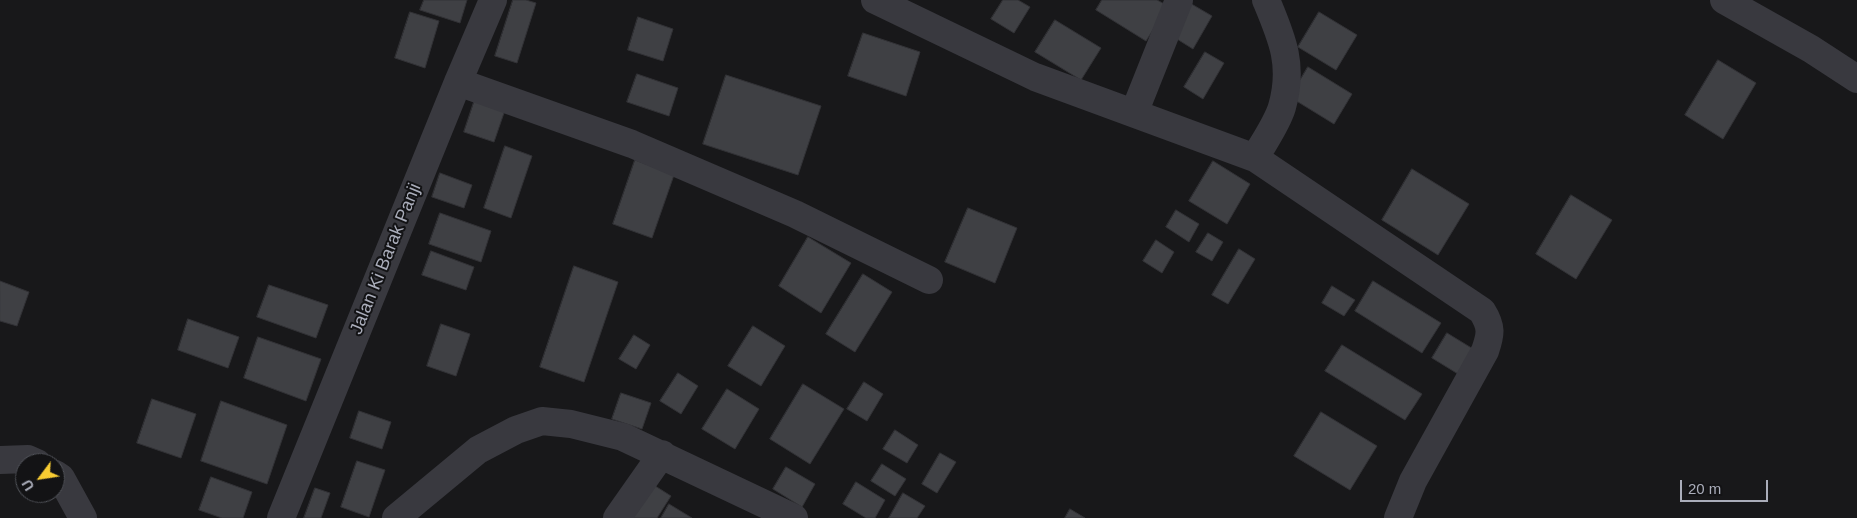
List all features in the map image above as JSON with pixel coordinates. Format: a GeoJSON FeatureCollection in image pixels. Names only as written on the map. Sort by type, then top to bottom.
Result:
{"type":"FeatureCollection","features":[{"type":"Feature","properties":{"kind":"street","name":"Jalan Ki Barak Panji"},"geometry":{"type":"LineString","coordinates":[[281,518],[493,0]]}},
{"type":"Feature","properties":{"kind":"street"},"geometry":{"type":"LineString","coordinates":[[875,0],[1035,77],[1254,158],[1482,311],[1488,320],[1491,334],[1486,351],[1413,481],[1398,518]]}},
{"type":"Feature","properties":{"kind":"street"},"geometry":{"type":"LineString","coordinates":[[1134,113],[1179,0]]}},
{"type":"Feature","properties":{"kind":"street"},"geometry":{"type":"LineString","coordinates":[[1254,158],[1281,109],[1288,66],[1282,40],[1266,0]]}},
{"type":"Feature","properties":{"kind":"street"},"geometry":{"type":"LineString","coordinates":[[1724,0],[1811,49],[1857,79]]}},
{"type":"Feature","properties":{"kind":"street"},"geometry":{"type":"LineString","coordinates":[[458,82],[632,144],[795,214],[929,280]]}},
{"type":"Feature","properties":{"kind":"street"},"geometry":{"type":"LineString","coordinates":[[396,518],[478,450],[516,430],[542,422],[571,424],[624,437],[794,518]]}},
{"type":"Feature","properties":{"kind":"street"},"geometry":{"type":"LineString","coordinates":[[617,518],[662,454]]}},
{"type":"Feature","properties":{"kind":"street"},"geometry":{"type":"LineString","coordinates":[[0,460],[15,459]]}},
{"type":"Feature","properties":{"kind":"street"},"geometry":{"type":"LineString","coordinates":[[65,485],[83,518]]}},
{"type":"Feature","properties":{"kind":"building"},"geometry":{"type":"Polygon","coordinates":[[[424,0],[467,0],[460,23],[420,10],[424,0]]]}},
{"type":"Feature","properties":{"kind":"building"},"geometry":{"type":"Polygon","coordinates":[[[513,0],[526,0],[536,3],[517,63],[495,56],[513,0]]]}},
{"type":"Feature","properties":{"kind":"building"},"geometry":{"type":"Polygon","coordinates":[[[1003,0],[1018,0],[1030,7],[1014,33],[991,19],[1003,0]]]}},
{"type":"Feature","properties":{"kind":"building"},"geometry":{"type":"Polygon","coordinates":[[[1102,0],[1157,0],[1168,6],[1146,41],[1096,10],[1102,0]]]}},
{"type":"Feature","properties":{"kind":"building"},"geometry":{"type":"Polygon","coordinates":[[[1188,2],[1212,16],[1193,49],[1169,34],[1188,2]]]}},
{"type":"Feature","properties":{"kind":"building"},"geometry":{"type":"Polygon","coordinates":[[[410,12],[439,21],[425,68],[395,58],[410,12]]]}},
{"type":"Feature","properties":{"kind":"building"},"geometry":{"type":"Polygon","coordinates":[[[1319,12],[1357,35],[1336,70],[1298,47],[1319,12]]]}},
{"type":"Feature","properties":{"kind":"building"},"geometry":{"type":"Polygon","coordinates":[[[638,17],[673,29],[663,61],[628,50],[638,17]]]}},
{"type":"Feature","properties":{"kind":"building"},"geometry":{"type":"Polygon","coordinates":[[[1055,20],[1101,48],[1081,80],[1035,52],[1055,20]]]}},
{"type":"Feature","properties":{"kind":"building"},"geometry":{"type":"Polygon","coordinates":[[[863,33],[920,52],[906,96],[848,76],[863,33]]]}},
{"type":"Feature","properties":{"kind":"building"},"geometry":{"type":"Polygon","coordinates":[[[1205,52],[1224,63],[1203,99],[1184,87],[1205,52]]]}},
{"type":"Feature","properties":{"kind":"building"},"geometry":{"type":"Polygon","coordinates":[[[1718,60],[1756,83],[1723,139],[1685,115],[1718,60]]]}},
{"type":"Feature","properties":{"kind":"building"},"geometry":{"type":"Polygon","coordinates":[[[1308,67],[1352,94],[1334,124],[1290,97],[1308,67]]]}},
{"type":"Feature","properties":{"kind":"building"},"geometry":{"type":"Polygon","coordinates":[[[637,74],[678,88],[669,116],[627,102],[637,74]]]}},
{"type":"Feature","properties":{"kind":"building"},"geometry":{"type":"Polygon","coordinates":[[[726,75],[821,106],[798,175],[703,144],[726,75]]]}},
{"type":"Feature","properties":{"kind":"building"},"geometry":{"type":"Polygon","coordinates":[[[476,96],[506,107],[494,142],[464,132],[476,96]]]}},
{"type":"Feature","properties":{"kind":"building"},"geometry":{"type":"Polygon","coordinates":[[[505,146],[532,156],[511,218],[484,208],[505,146]]]}},
{"type":"Feature","properties":{"kind":"building"},"geometry":{"type":"Polygon","coordinates":[[[635,160],[674,175],[652,238],[613,224],[635,160]]]}},
{"type":"Feature","properties":{"kind":"building"},"geometry":{"type":"Polygon","coordinates":[[[1213,161],[1250,184],[1227,224],[1189,201],[1213,161]]]}},
{"type":"Feature","properties":{"kind":"building"},"geometry":{"type":"Polygon","coordinates":[[[1412,169],[1469,204],[1438,255],[1382,220],[1412,169]]]}},
{"type":"Feature","properties":{"kind":"building"},"geometry":{"type":"Polygon","coordinates":[[[440,173],[472,185],[464,208],[432,197],[440,173]]]}},
{"type":"Feature","properties":{"kind":"building"},"geometry":{"type":"Polygon","coordinates":[[[1571,195],[1612,220],[1576,279],[1536,254],[1571,195]]]}},
{"type":"Feature","properties":{"kind":"building"},"geometry":{"type":"Polygon","coordinates":[[[968,208],[1017,228],[995,283],[945,262],[968,208]]]}},
{"type":"Feature","properties":{"kind":"building"},"geometry":{"type":"Polygon","coordinates":[[[1176,210],[1199,224],[1189,242],[1166,227],[1176,210]]]}},
{"type":"Feature","properties":{"kind":"building"},"geometry":{"type":"Polygon","coordinates":[[[440,213],[491,231],[481,262],[429,244],[440,213]]]}},
{"type":"Feature","properties":{"kind":"building"},"geometry":{"type":"Polygon","coordinates":[[[1208,233],[1223,242],[1212,261],[1196,252],[1208,233]]]}},
{"type":"Feature","properties":{"kind":"building"},"geometry":{"type":"Polygon","coordinates":[[[808,237],[851,263],[821,313],[779,286],[808,237]]]}},
{"type":"Feature","properties":{"kind":"building"},"geometry":{"type":"Polygon","coordinates":[[[1156,240],[1174,252],[1162,273],[1143,261],[1156,240]]]}},
{"type":"Feature","properties":{"kind":"building"},"geometry":{"type":"Polygon","coordinates":[[[1239,249],[1255,259],[1228,304],[1212,295],[1239,249]]]}},
{"type":"Feature","properties":{"kind":"building"},"geometry":{"type":"Polygon","coordinates":[[[431,251],[474,267],[466,290],[422,275],[431,251]]]}},
{"type":"Feature","properties":{"kind":"building"},"geometry":{"type":"Polygon","coordinates":[[[574,266],[618,282],[584,382],[540,367],[574,266]]]}},
{"type":"Feature","properties":{"kind":"building"},"geometry":{"type":"Polygon","coordinates":[[[863,274],[892,292],[855,352],[826,334],[863,274]]]}},
{"type":"Feature","properties":{"kind":"building"},"geometry":{"type":"Polygon","coordinates":[[[0,281],[29,292],[17,326],[0,321],[0,281]]]}},
{"type":"Feature","properties":{"kind":"building"},"geometry":{"type":"Polygon","coordinates":[[[1373,281],[1441,323],[1422,353],[1355,311],[1373,281]]]}},
{"type":"Feature","properties":{"kind":"building"},"geometry":{"type":"Polygon","coordinates":[[[269,285],[328,305],[316,338],[257,317],[269,285]]]}},
{"type":"Feature","properties":{"kind":"building"},"geometry":{"type":"Polygon","coordinates":[[[1332,286],[1355,300],[1344,316],[1322,303],[1332,286]]]}},
{"type":"Feature","properties":{"kind":"building"},"geometry":{"type":"Polygon","coordinates":[[[188,319],[239,337],[228,368],[178,350],[188,319]]]}},
{"type":"Feature","properties":{"kind":"building"},"geometry":{"type":"Polygon","coordinates":[[[441,324],[470,334],[456,376],[427,366],[441,324]]]}},
{"type":"Feature","properties":{"kind":"building"},"geometry":{"type":"Polygon","coordinates":[[[753,326],[785,346],[761,386],[728,366],[753,326]]]}},
{"type":"Feature","properties":{"kind":"building"},"geometry":{"type":"Polygon","coordinates":[[[1447,333],[1478,352],[1463,377],[1432,358],[1447,333]]]}},
{"type":"Feature","properties":{"kind":"building"},"geometry":{"type":"Polygon","coordinates":[[[634,335],[650,345],[636,369],[619,359],[634,335]]]}},
{"type":"Feature","properties":{"kind":"building"},"geometry":{"type":"Polygon","coordinates":[[[258,337],[321,359],[306,401],[244,378],[258,337]]]}},
{"type":"Feature","properties":{"kind":"building"},"geometry":{"type":"Polygon","coordinates":[[[1342,345],[1422,394],[1405,420],[1325,371],[1342,345]]]}},
{"type":"Feature","properties":{"kind":"building"},"geometry":{"type":"Polygon","coordinates":[[[678,373],[698,386],[681,414],[660,401],[678,373]]]}},
{"type":"Feature","properties":{"kind":"building"},"geometry":{"type":"Polygon","coordinates":[[[864,382],[883,394],[867,421],[847,409],[864,382]]]}},
{"type":"Feature","properties":{"kind":"building"},"geometry":{"type":"Polygon","coordinates":[[[803,384],[844,409],[810,464],[770,439],[803,384]]]}},
{"type":"Feature","properties":{"kind":"building"},"geometry":{"type":"Polygon","coordinates":[[[727,389],[759,409],[735,449],[702,429],[727,389]]]}},
{"type":"Feature","properties":{"kind":"building"},"geometry":{"type":"Polygon","coordinates":[[[621,393],[651,403],[642,429],[612,419],[621,393]]]}},
{"type":"Feature","properties":{"kind":"building"},"geometry":{"type":"Polygon","coordinates":[[[152,399],[196,414],[181,458],[137,443],[152,399]]]}},
{"type":"Feature","properties":{"kind":"building"},"geometry":{"type":"Polygon","coordinates":[[[221,401],[287,425],[267,484],[201,461],[221,401]]]}},
{"type":"Feature","properties":{"kind":"building"},"geometry":{"type":"Polygon","coordinates":[[[359,411],[391,422],[382,449],[350,438],[359,411]]]}},
{"type":"Feature","properties":{"kind":"building"},"geometry":{"type":"Polygon","coordinates":[[[1321,412],[1377,446],[1350,490],[1294,456],[1321,412]]]}},
{"type":"Feature","properties":{"kind":"building"},"geometry":{"type":"Polygon","coordinates":[[[895,430],[918,445],[907,463],[883,449],[895,430]]]}},
{"type":"Feature","properties":{"kind":"building"},"geometry":{"type":"Polygon","coordinates":[[[940,453],[956,462],[937,493],[922,484],[940,453]]]}},
{"type":"Feature","properties":{"kind":"building"},"geometry":{"type":"Polygon","coordinates":[[[357,461],[385,470],[369,517],[341,507],[357,461]]]}},
{"type":"Feature","properties":{"kind":"building"},"geometry":{"type":"Polygon","coordinates":[[[882,464],[906,479],[895,496],[871,481],[882,464]]]}},
{"type":"Feature","properties":{"kind":"building"},"geometry":{"type":"Polygon","coordinates":[[[786,467],[815,484],[802,507],[773,489],[786,467]]]}},
{"type":"Feature","properties":{"kind":"building"},"geometry":{"type":"Polygon","coordinates":[[[211,477],[252,492],[243,518],[222,518],[199,510],[211,477]]]}},
{"type":"Feature","properties":{"kind":"building"},"geometry":{"type":"Polygon","coordinates":[[[856,482],[885,500],[875,518],[866,518],[843,504],[856,482]]]}},
{"type":"Feature","properties":{"kind":"building"},"geometry":{"type":"Polygon","coordinates":[[[652,484],[671,496],[657,518],[631,518],[652,484]]]}},
{"type":"Feature","properties":{"kind":"building"},"geometry":{"type":"Polygon","coordinates":[[[315,488],[330,493],[321,518],[304,518],[315,488]]]}},
{"type":"Feature","properties":{"kind":"building"},"geometry":{"type":"Polygon","coordinates":[[[903,493],[925,506],[917,518],[889,518],[903,493]]]}},
{"type":"Feature","properties":{"kind":"building"},"geometry":{"type":"Polygon","coordinates":[[[669,504],[692,518],[661,518],[669,504]]]}},
{"type":"Feature","properties":{"kind":"building"},"geometry":{"type":"Polygon","coordinates":[[[1070,509],[1085,518],[1065,518],[1070,509]]]}}]}
